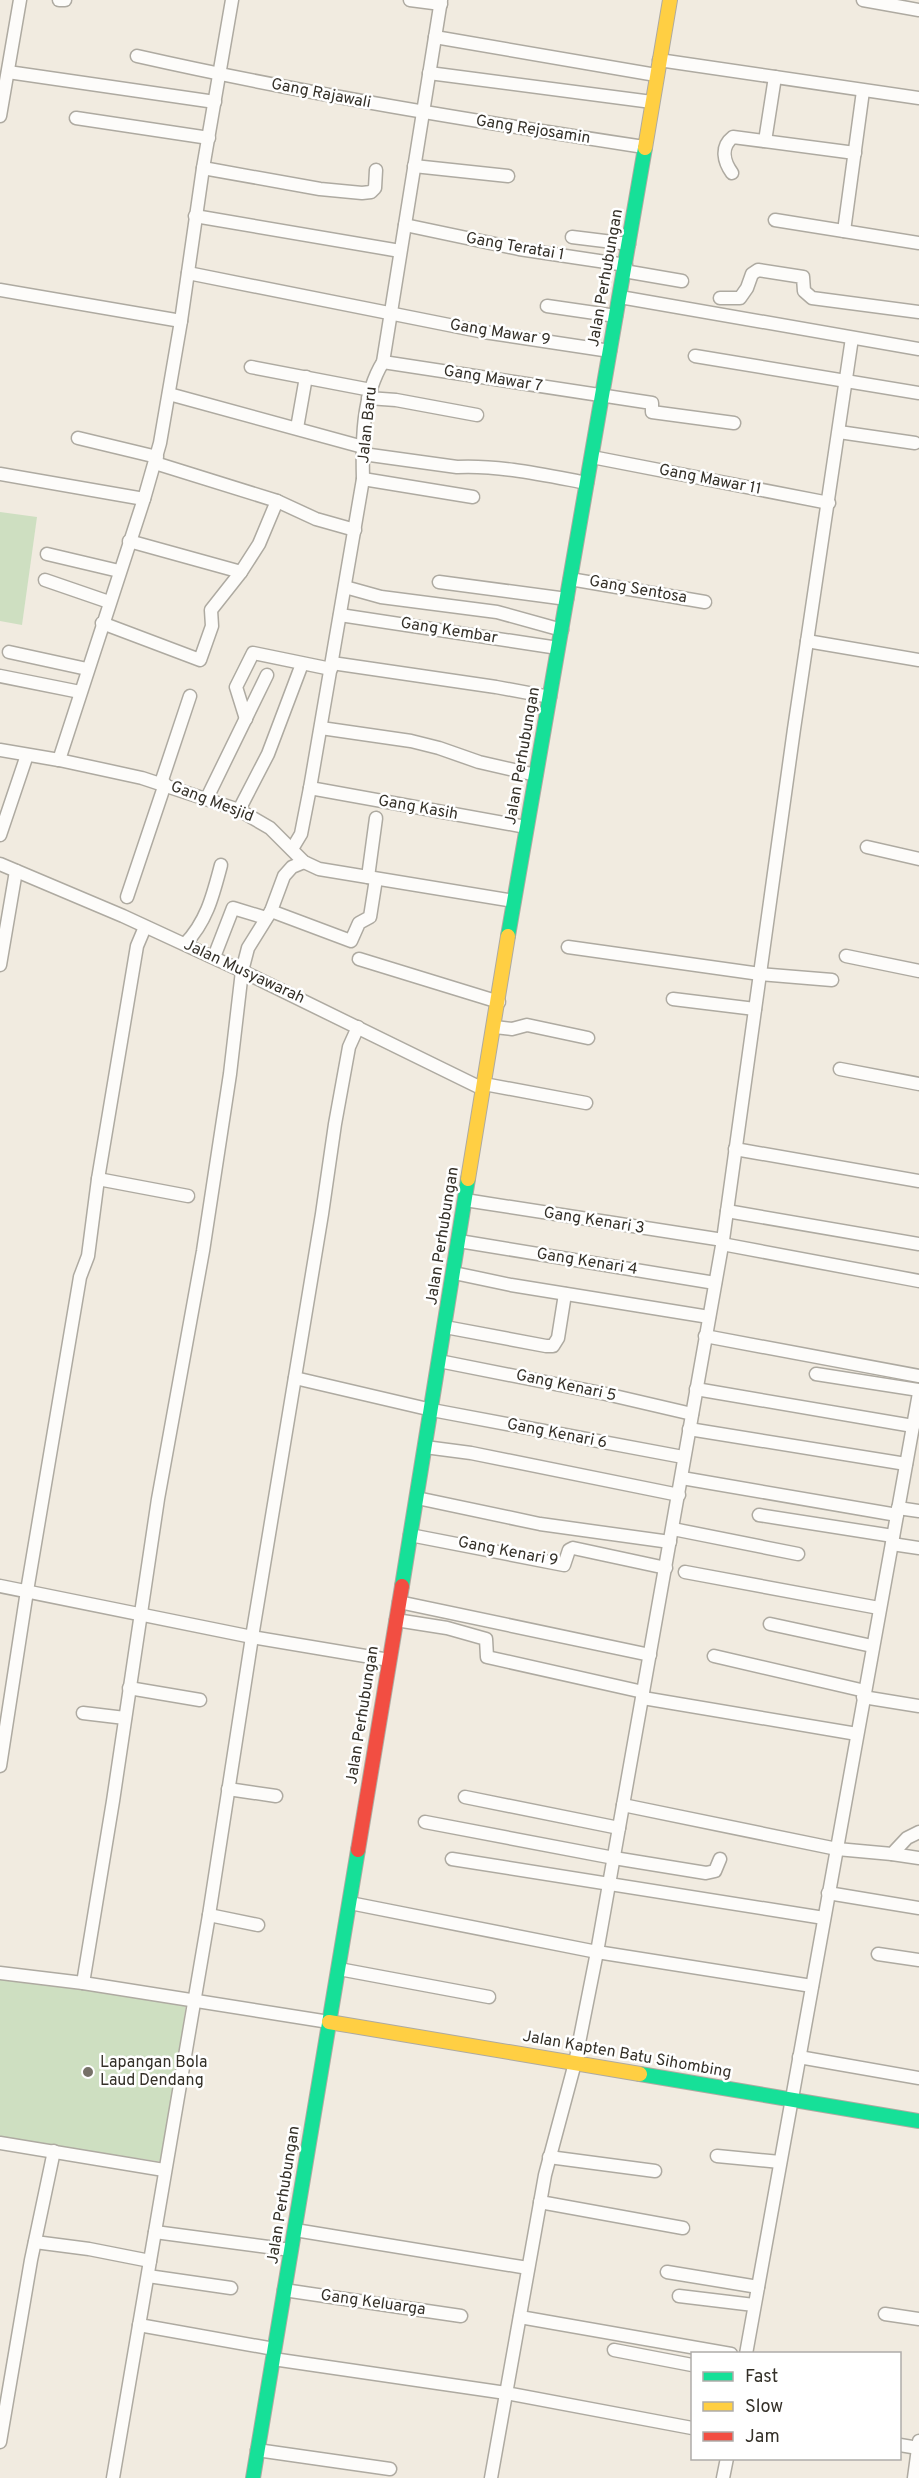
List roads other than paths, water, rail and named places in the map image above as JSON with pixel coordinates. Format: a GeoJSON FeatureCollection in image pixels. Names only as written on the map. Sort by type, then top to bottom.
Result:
{"type":"FeatureCollection","features":[{"type":"Feature","properties":{"kind":"main road","name":"Jalan Perhubungan"},"geometry":{"type":"LineString","coordinates":[[253,2478],[432,1410],[526,827],[670,0]]}},
{"type":"Feature","properties":{"kind":"main road","name":"Jalan Kapten Batu Sihombing"},"geometry":{"type":"LineString","coordinates":[[329,2022],[919,2121]]}},
{"type":"Feature","properties":{"kind":"street"},"geometry":{"type":"LineString","coordinates":[[0,116],[4,80],[20,0]]}},
{"type":"Feature","properties":{"kind":"street"},"geometry":{"type":"LineString","coordinates":[[59,0],[65,0]]}},
{"type":"Feature","properties":{"kind":"street"},"geometry":{"type":"LineString","coordinates":[[59,760],[156,460],[169,394],[195,216],[232,0]]}},
{"type":"Feature","properties":{"kind":"street"},"geometry":{"type":"LineString","coordinates":[[410,0],[441,2]]}},
{"type":"Feature","properties":{"kind":"street"},"geometry":{"type":"LineString","coordinates":[[863,0],[919,10]]}},
{"type":"Feature","properties":{"kind":"street","name":"Jalan Baru"},"geometry":{"type":"LineString","coordinates":[[292,849],[301,834],[321,728],[363,479],[363,451],[370,394],[374,376],[382,362],[441,2]]}},
{"type":"Feature","properties":{"kind":"street"},"geometry":{"type":"LineString","coordinates":[[435,37],[656,75]]}},
{"type":"Feature","properties":{"kind":"street","name":"Gang Rajawali"},"geometry":{"type":"LineString","coordinates":[[137,56],[220,75],[423,113]]}},
{"type":"Feature","properties":{"kind":"street"},"geometry":{"type":"LineString","coordinates":[[659,60],[919,98]]}},
{"type":"Feature","properties":{"kind":"street"},"geometry":{"type":"LineString","coordinates":[[429,72],[652,102]]}},
{"type":"Feature","properties":{"kind":"street"},"geometry":{"type":"LineString","coordinates":[[765,141],[775,77]]}},
{"type":"Feature","properties":{"kind":"street"},"geometry":{"type":"LineString","coordinates":[[4,80],[215,102]]}},
{"type":"Feature","properties":{"kind":"street"},"geometry":{"type":"LineString","coordinates":[[844,231],[863,90]]}},
{"type":"Feature","properties":{"kind":"street","name":"Gang Rejosamin"},"geometry":{"type":"LineString","coordinates":[[423,113],[644,147]]}},
{"type":"Feature","properties":{"kind":"street"},"geometry":{"type":"LineString","coordinates":[[76,118],[209,138]]}},
{"type":"Feature","properties":{"kind":"street"},"geometry":{"type":"LineString","coordinates":[[732,173],[724,156],[730,139],[738,137],[855,153]]}},
{"type":"Feature","properties":{"kind":"street"},"geometry":{"type":"LineString","coordinates":[[414,166],[508,176]]}},
{"type":"Feature","properties":{"kind":"street"},"geometry":{"type":"LineString","coordinates":[[203,168],[320,189],[362,193],[371,192],[375,188],[376,170]]}},
{"type":"Feature","properties":{"kind":"street"},"geometry":{"type":"LineString","coordinates":[[195,216],[400,251]]}},
{"type":"Feature","properties":{"kind":"street"},"geometry":{"type":"LineString","coordinates":[[775,220],[919,243]]}},
{"type":"Feature","properties":{"kind":"street","name":"Gang Teratai 1"},"geometry":{"type":"LineString","coordinates":[[405,225],[682,281]]}},
{"type":"Feature","properties":{"kind":"street"},"geometry":{"type":"LineString","coordinates":[[572,237],[629,244]]}},
{"type":"Feature","properties":{"kind":"street"},"geometry":{"type":"LineString","coordinates":[[720,298],[740,298],[752,274],[759,270],[803,277],[804,291],[812,298],[919,312]]}},
{"type":"Feature","properties":{"kind":"street","name":"Gang Mawar 9"},"geometry":{"type":"LineString","coordinates":[[188,273],[390,314],[610,351]]}},
{"type":"Feature","properties":{"kind":"street"},"geometry":{"type":"LineString","coordinates":[[0,290],[181,321]]}},
{"type":"Feature","properties":{"kind":"street"},"geometry":{"type":"LineString","coordinates":[[620,297],[919,349]]}},
{"type":"Feature","properties":{"kind":"street"},"geometry":{"type":"LineString","coordinates":[[547,306],[616,316]]}},
{"type":"Feature","properties":{"kind":"street"},"geometry":{"type":"LineString","coordinates":[[491,2478],[549,2157],[575,2063],[597,1952],[715,1284],[852,338]]}},
{"type":"Feature","properties":{"kind":"street"},"geometry":{"type":"LineString","coordinates":[[695,356],[919,393]]}},
{"type":"Feature","properties":{"kind":"street","name":"Gang Mawar 7"},"geometry":{"type":"LineString","coordinates":[[382,362],[652,403],[652,412],[734,423]]}},
{"type":"Feature","properties":{"kind":"street"},"geometry":{"type":"LineString","coordinates":[[251,367],[306,377],[396,400],[477,415]]}},
{"type":"Feature","properties":{"kind":"street"},"geometry":{"type":"LineString","coordinates":[[297,428],[306,377]]}},
{"type":"Feature","properties":{"kind":"street"},"geometry":{"type":"LineString","coordinates":[[169,394],[297,428],[363,451],[457,467],[472,466],[521,472],[587,483]]}},
{"type":"Feature","properties":{"kind":"street"},"geometry":{"type":"LineString","coordinates":[[839,432],[915,443]]}},
{"type":"Feature","properties":{"kind":"street"},"geometry":{"type":"LineString","coordinates":[[78,438],[156,460],[277,501],[316,519],[354,530]]}},
{"type":"Feature","properties":{"kind":"street","name":"Gang Mawar 11"},"geometry":{"type":"LineString","coordinates":[[592,458],[829,503]]}},
{"type":"Feature","properties":{"kind":"street"},"geometry":{"type":"LineString","coordinates":[[0,474],[144,499]]}},
{"type":"Feature","properties":{"kind":"street"},"geometry":{"type":"LineString","coordinates":[[363,479],[473,497]]}},
{"type":"Feature","properties":{"kind":"street"},"geometry":{"type":"LineString","coordinates":[[102,623],[200,660],[212,626],[211,610],[241,573],[259,544],[277,501]]}},
{"type":"Feature","properties":{"kind":"street"},"geometry":{"type":"LineString","coordinates":[[129,541],[241,573]]}},
{"type":"Feature","properties":{"kind":"street"},"geometry":{"type":"LineString","coordinates":[[47,554],[119,571]]}},
{"type":"Feature","properties":{"kind":"street","name":"Gang Sentosa"},"geometry":{"type":"LineString","coordinates":[[570,579],[705,602]]}},
{"type":"Feature","properties":{"kind":"street"},"geometry":{"type":"LineString","coordinates":[[45,580],[109,602]]}},
{"type":"Feature","properties":{"kind":"street"},"geometry":{"type":"LineString","coordinates":[[438,582],[567,599]]}},
{"type":"Feature","properties":{"kind":"street"},"geometry":{"type":"LineString","coordinates":[[345,587],[381,597],[496,612],[561,630]]}},
{"type":"Feature","properties":{"kind":"street","name":"Gang Kembar"},"geometry":{"type":"LineString","coordinates":[[340,615],[558,648]]}},
{"type":"Feature","properties":{"kind":"street"},"geometry":{"type":"LineString","coordinates":[[807,641],[919,660]]}},
{"type":"Feature","properties":{"kind":"street"},"geometry":{"type":"LineString","coordinates":[[9,652],[87,669]]}},
{"type":"Feature","properties":{"kind":"street"},"geometry":{"type":"LineString","coordinates":[[246,719],[236,687],[253,653],[302,664],[496,687],[550,697]]}},
{"type":"Feature","properties":{"kind":"street"},"geometry":{"type":"LineString","coordinates":[[239,810],[268,754],[302,664]]}},
{"type":"Feature","properties":{"kind":"street"},"geometry":{"type":"LineString","coordinates":[[207,798],[267,675]]}},
{"type":"Feature","properties":{"kind":"street"},"geometry":{"type":"LineString","coordinates":[[0,676],[80,692]]}},
{"type":"Feature","properties":{"kind":"street"},"geometry":{"type":"LineString","coordinates":[[127,897],[190,696]]}},
{"type":"Feature","properties":{"kind":"street"},"geometry":{"type":"LineString","coordinates":[[321,728],[411,741],[478,762],[536,775]]}},
{"type":"Feature","properties":{"kind":"street","name":"Gang Mesjid"},"geometry":{"type":"LineString","coordinates":[[0,750],[59,760],[163,784],[207,798],[239,810],[270,828],[304,862],[319,869],[514,901]]}},
{"type":"Feature","properties":{"kind":"street"},"geometry":{"type":"LineString","coordinates":[[0,835],[27,755]]}},
{"type":"Feature","properties":{"kind":"street","name":"Gang Kasih"},"geometry":{"type":"LineString","coordinates":[[310,788],[526,827]]}},
{"type":"Feature","properties":{"kind":"street"},"geometry":{"type":"LineString","coordinates":[[214,957],[233,908],[269,915],[351,941],[359,923],[370,917],[376,818]]}},
{"type":"Feature","properties":{"kind":"street"},"geometry":{"type":"LineString","coordinates":[[867,847],[919,859]]}},
{"type":"Feature","properties":{"kind":"street"},"geometry":{"type":"LineString","coordinates":[[83,1983],[158,1499],[203,1251],[230,1074],[242,971],[248,948],[269,915],[284,876],[292,867],[304,862]]}},
{"type":"Feature","properties":{"kind":"street","name":"Jalan Musyawarah"},"geometry":{"type":"LineString","coordinates":[[0,864],[214,957],[484,1086],[586,1103]]}},
{"type":"Feature","properties":{"kind":"street"},"geometry":{"type":"LineString","coordinates":[[184,944],[206,916],[221,865]]}},
{"type":"Feature","properties":{"kind":"street"},"geometry":{"type":"LineString","coordinates":[[0,965],[16,871]]}},
{"type":"Feature","properties":{"kind":"street"},"geometry":{"type":"LineString","coordinates":[[0,1766],[80,1277],[88,1256],[98,1179],[137,946],[145,927]]}},
{"type":"Feature","properties":{"kind":"street"},"geometry":{"type":"LineString","coordinates":[[568,947],[760,974],[832,980]]}},
{"type":"Feature","properties":{"kind":"street"},"geometry":{"type":"LineString","coordinates":[[846,956],[919,971]]}},
{"type":"Feature","properties":{"kind":"street"},"geometry":{"type":"LineString","coordinates":[[359,959],[499,1002]]}},
{"type":"Feature","properties":{"kind":"street"},"geometry":{"type":"LineString","coordinates":[[673,999],[754,1014]]}},
{"type":"Feature","properties":{"kind":"street"},"geometry":{"type":"LineString","coordinates":[[495,1027],[512,1029],[527,1025],[588,1038]]}},
{"type":"Feature","properties":{"kind":"street"},"geometry":{"type":"LineString","coordinates":[[113,2478],[209,1915],[337,1113],[349,1047],[358,1027]]}},
{"type":"Feature","properties":{"kind":"street"},"geometry":{"type":"LineString","coordinates":[[840,1069],[919,1084]]}},
{"type":"Feature","properties":{"kind":"street"},"geometry":{"type":"LineString","coordinates":[[735,1149],[919,1181]]}},
{"type":"Feature","properties":{"kind":"street"},"geometry":{"type":"LineString","coordinates":[[98,1179],[188,1196]]}},
{"type":"Feature","properties":{"kind":"street","name":"Gang Kenari 3"},"geometry":{"type":"LineString","coordinates":[[465,1200],[722,1242],[919,1281]]}},
{"type":"Feature","properties":{"kind":"street"},"geometry":{"type":"LineString","coordinates":[[727,1211],[919,1244]]}},
{"type":"Feature","properties":{"kind":"street","name":"Gang Kenari 4"},"geometry":{"type":"LineString","coordinates":[[459,1241],[715,1284]]}},
{"type":"Feature","properties":{"kind":"street"},"geometry":{"type":"LineString","coordinates":[[454,1273],[565,1294],[709,1317]]}},
{"type":"Feature","properties":{"kind":"street"},"geometry":{"type":"LineString","coordinates":[[445,1327],[553,1346],[558,1338],[565,1294]]}},
{"type":"Feature","properties":{"kind":"street"},"geometry":{"type":"LineString","coordinates":[[705,1336],[919,1376]]}},
{"type":"Feature","properties":{"kind":"street","name":"Gang Kenari 5"},"geometry":{"type":"LineString","coordinates":[[440,1361],[606,1394],[692,1414]]}},
{"type":"Feature","properties":{"kind":"street"},"geometry":{"type":"LineString","coordinates":[[746,2352],[919,1392],[816,1374]]}},
{"type":"Feature","properties":{"kind":"street","name":"Gang Kenari 6"},"geometry":{"type":"LineString","coordinates":[[295,1378],[432,1410],[683,1458]]}},
{"type":"Feature","properties":{"kind":"street"},"geometry":{"type":"LineString","coordinates":[[696,1389],[913,1426]]}},
{"type":"Feature","properties":{"kind":"street"},"geometry":{"type":"LineString","coordinates":[[689,1429],[906,1464]]}},
{"type":"Feature","properties":{"kind":"street"},"geometry":{"type":"LineString","coordinates":[[425,1447],[471,1453],[679,1495]]}},
{"type":"Feature","properties":{"kind":"street"},"geometry":{"type":"LineString","coordinates":[[682,1478],[897,1511],[919,1511]]}},
{"type":"Feature","properties":{"kind":"street"},"geometry":{"type":"LineString","coordinates":[[417,1498],[540,1524],[670,1542]]}},
{"type":"Feature","properties":{"kind":"street"},"geometry":{"type":"LineString","coordinates":[[759,1515],[892,1540],[919,1548]]}},
{"type":"Feature","properties":{"kind":"street"},"geometry":{"type":"LineString","coordinates":[[673,1529],[798,1554]]}},
{"type":"Feature","properties":{"kind":"street","name":"Gang Kenari 9"},"geometry":{"type":"LineString","coordinates":[[410,1535],[564,1565],[569,1550],[573,1548],[666,1568]]}},
{"type":"Feature","properties":{"kind":"street"},"geometry":{"type":"LineString","coordinates":[[685,1572],[879,1608]]}},
{"type":"Feature","properties":{"kind":"street"},"geometry":{"type":"LineString","coordinates":[[0,1586],[252,1637],[389,1660]]}},
{"type":"Feature","properties":{"kind":"street"},"geometry":{"type":"LineString","coordinates":[[399,1602],[650,1654]]}},
{"type":"Feature","properties":{"kind":"street"},"geometry":{"type":"LineString","coordinates":[[396,1620],[447,1628],[486,1639],[487,1657],[643,1695],[857,1734]]}},
{"type":"Feature","properties":{"kind":"street"},"geometry":{"type":"LineString","coordinates":[[770,1624],[872,1646]]}},
{"type":"Feature","properties":{"kind":"street"},"geometry":{"type":"LineString","coordinates":[[714,1656],[919,1706]]}},
{"type":"Feature","properties":{"kind":"street"},"geometry":{"type":"LineString","coordinates":[[129,1688],[200,1700]]}},
{"type":"Feature","properties":{"kind":"street"},"geometry":{"type":"LineString","coordinates":[[83,1713],[125,1718]]}},
{"type":"Feature","properties":{"kind":"street"},"geometry":{"type":"LineString","coordinates":[[228,1789],[276,1796]]}},
{"type":"Feature","properties":{"kind":"street"},"geometry":{"type":"LineString","coordinates":[[465,1797],[619,1828]]}},
{"type":"Feature","properties":{"kind":"street"},"geometry":{"type":"LineString","coordinates":[[623,1805],[837,1849],[919,1858]]}},
{"type":"Feature","properties":{"kind":"street"},"geometry":{"type":"LineString","coordinates":[[425,1821],[614,1858],[706,1873],[715,1871],[720,1858]]}},
{"type":"Feature","properties":{"kind":"street"},"geometry":{"type":"LineString","coordinates":[[892,1854],[907,1838],[919,1832]]}},
{"type":"Feature","properties":{"kind":"street"},"geometry":{"type":"LineString","coordinates":[[452,1859],[824,1918]]}},
{"type":"Feature","properties":{"kind":"street"},"geometry":{"type":"LineString","coordinates":[[828,1893],[919,1908]]}},
{"type":"Feature","properties":{"kind":"street"},"geometry":{"type":"LineString","coordinates":[[350,1903],[597,1952],[812,1986]]}},
{"type":"Feature","properties":{"kind":"street"},"geometry":{"type":"LineString","coordinates":[[209,1915],[258,1925]]}},
{"type":"Feature","properties":{"kind":"street"},"geometry":{"type":"LineString","coordinates":[[878,1954],[919,1960]]}},
{"type":"Feature","properties":{"kind":"street"},"geometry":{"type":"LineString","coordinates":[[339,1969],[489,1997]]}},
{"type":"Feature","properties":{"kind":"street"},"geometry":{"type":"LineString","coordinates":[[0,1973],[83,1983],[329,2022]]}},
{"type":"Feature","properties":{"kind":"street"},"geometry":{"type":"LineString","coordinates":[[799,2057],[919,2078]]}},
{"type":"Feature","properties":{"kind":"street"},"geometry":{"type":"LineString","coordinates":[[0,2143],[164,2170]]}},
{"type":"Feature","properties":{"kind":"street"},"geometry":{"type":"LineString","coordinates":[[0,2442],[35,2242],[54,2151]]}},
{"type":"Feature","properties":{"kind":"street"},"geometry":{"type":"LineString","coordinates":[[717,2156],[780,2162]]}},
{"type":"Feature","properties":{"kind":"street"},"geometry":{"type":"LineString","coordinates":[[549,2157],[655,2171]]}},
{"type":"Feature","properties":{"kind":"street"},"geometry":{"type":"LineString","coordinates":[[540,2202],[683,2228]]}},
{"type":"Feature","properties":{"kind":"street"},"geometry":{"type":"LineString","coordinates":[[295,2230],[528,2268]]}},
{"type":"Feature","properties":{"kind":"street"},"geometry":{"type":"LineString","coordinates":[[155,2232],[291,2250]]}},
{"type":"Feature","properties":{"kind":"street"},"geometry":{"type":"LineString","coordinates":[[35,2242],[89,2249],[150,2261]]}},
{"type":"Feature","properties":{"kind":"street"},"geometry":{"type":"LineString","coordinates":[[667,2272],[758,2287]]}},
{"type":"Feature","properties":{"kind":"street"},"geometry":{"type":"LineString","coordinates":[[148,2276],[231,2288]]}},
{"type":"Feature","properties":{"kind":"street","name":"Gang Keluarga"},"geometry":{"type":"LineString","coordinates":[[284,2290],[461,2316]]}},
{"type":"Feature","properties":{"kind":"street"},"geometry":{"type":"LineString","coordinates":[[679,2296],[754,2305]]}},
{"type":"Feature","properties":{"kind":"street"},"geometry":{"type":"LineString","coordinates":[[885,2314],[919,2319]]}},
{"type":"Feature","properties":{"kind":"street"},"geometry":{"type":"LineString","coordinates":[[519,2317],[720,2352]]}},
{"type":"Feature","properties":{"kind":"street"},"geometry":{"type":"LineString","coordinates":[[139,2325],[274,2354],[506,2393],[691,2428]]}},
{"type":"Feature","properties":{"kind":"street"},"geometry":{"type":"LineString","coordinates":[[614,2350],[691,2365]]}},
{"type":"Feature","properties":{"kind":"street"},"geometry":{"type":"LineString","coordinates":[[901,2445],[918,2445],[914,2478]]}},
{"type":"Feature","properties":{"kind":"street"},"geometry":{"type":"LineString","coordinates":[[257,2450],[390,2469]]}},
{"type":"Feature","properties":{"kind":"street"},"geometry":{"type":"LineString","coordinates":[[723,2478],[727,2460]]}},
{"type":"Feature","properties":{"kind":"place","name":"Lapangan Bola Laud Dendang"},"geometry":{"type":"Point","coordinates":[88,2072]}}]}
